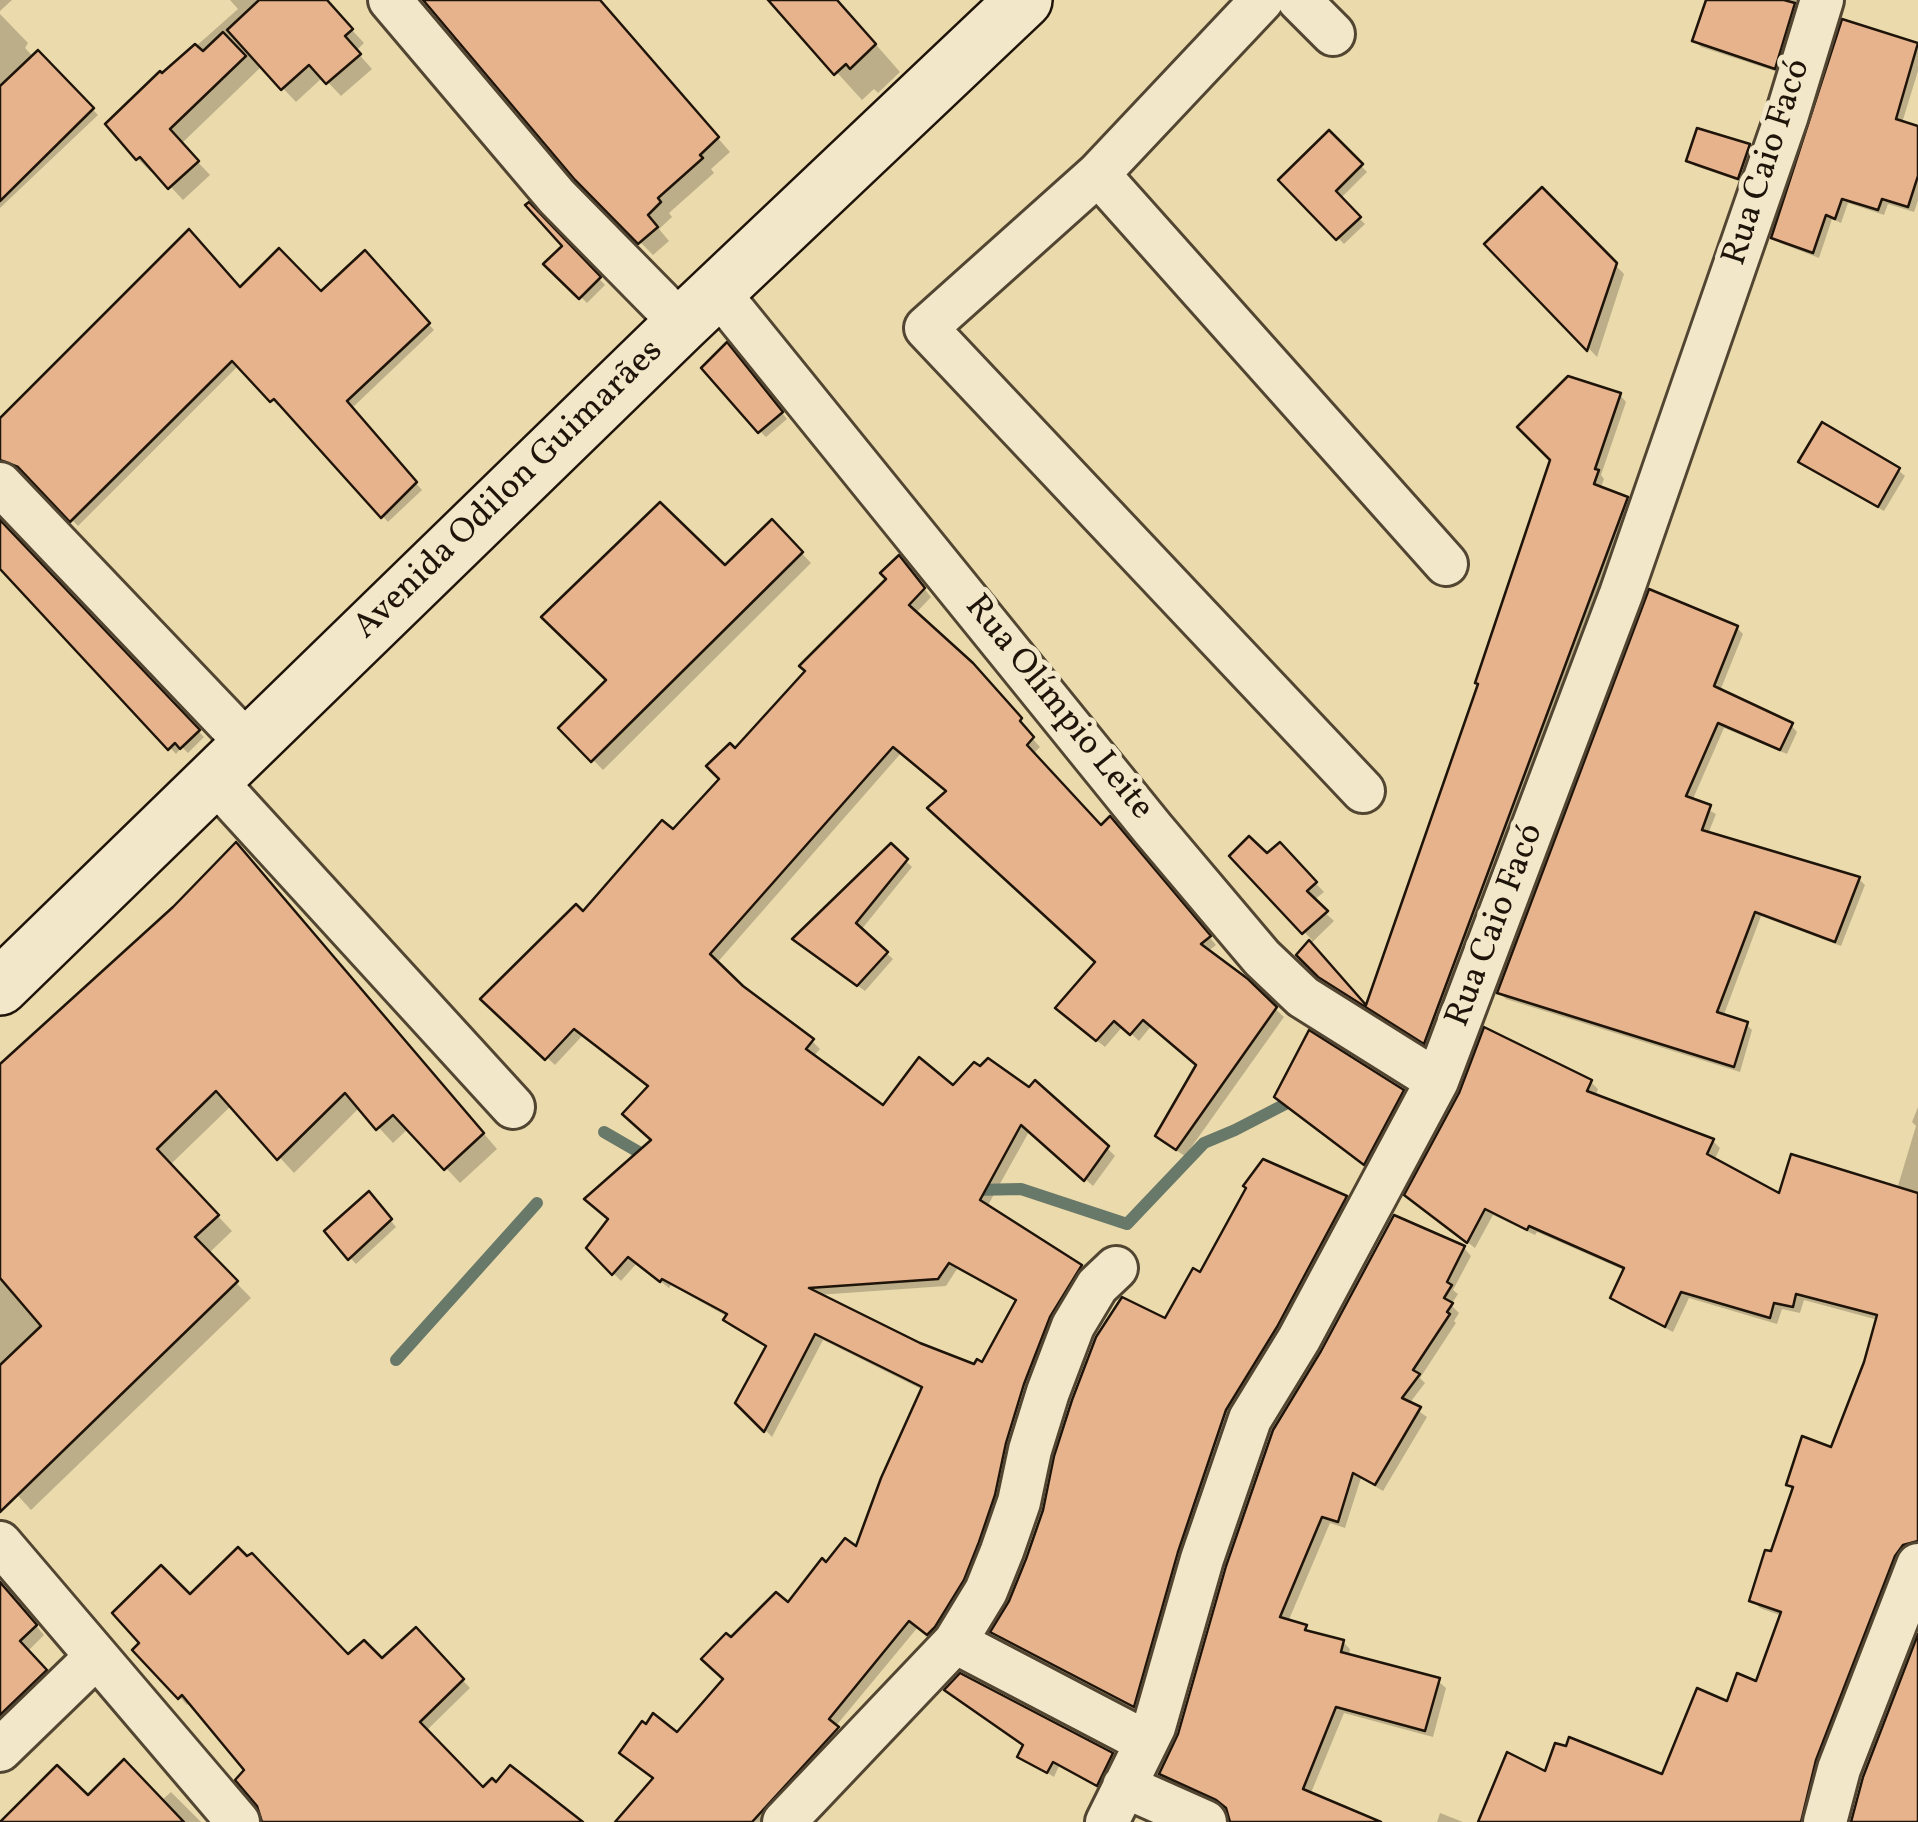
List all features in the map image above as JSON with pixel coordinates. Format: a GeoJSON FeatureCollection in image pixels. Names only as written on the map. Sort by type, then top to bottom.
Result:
{"type":"FeatureCollection","features":[{"type":"Feature","properties":{"kind":"street","name":"Rua Olímpio Leite"},"geometry":{"type":"LineString","coordinates":[[390,0],[557,197],[700,308],[1262,958],[1303,997],[1437,1081]]}},
{"type":"Feature","properties":{"kind":"street","name":"Avenida Odilon Guimarães"},"geometry":{"type":"LineString","coordinates":[[0,987],[700,308],[1024,0]]}},
{"type":"Feature","properties":{"kind":"street"},"geometry":{"type":"LineString","coordinates":[[1262,0],[1098,174],[926,328],[1364,791]]}},
{"type":"Feature","properties":{"kind":"street"},"geometry":{"type":"LineString","coordinates":[[1299,0],[1333,34]]}},
{"type":"Feature","properties":{"kind":"street","name":"Rua Caio Facó"},"geometry":{"type":"LineString","coordinates":[[1116,1804],[1166,1690],[1202,1559],[1250,1419],[1300,1339],[1437,1081],[1640,544],[1787,115],[1822,0]]}},
{"type":"Feature","properties":{"kind":"street"},"geometry":{"type":"LineString","coordinates":[[1098,174],[1446,564]]}},
{"type":"Feature","properties":{"kind":"street"},"geometry":{"type":"LineString","coordinates":[[0,484],[513,1107]]}},
{"type":"Feature","properties":{"kind":"street"},"geometry":{"type":"LineString","coordinates":[[784,1822],[956,1642],[986,1591],[1002,1551],[1048,1392],[1072,1326],[1092,1292],[1116,1268]]}},
{"type":"Feature","properties":{"kind":"street"},"geometry":{"type":"LineString","coordinates":[[0,1542],[238,1822]]}},
{"type":"Feature","properties":{"kind":"street"},"geometry":{"type":"LineString","coordinates":[[1825,1822],[1839,1769],[1918,1565]]}},
{"type":"Feature","properties":{"kind":"street"},"geometry":{"type":"LineString","coordinates":[[956,1642],[1146,1742]]}},
{"type":"Feature","properties":{"kind":"street"},"geometry":{"type":"LineString","coordinates":[[0,1750],[96,1657]]}},
{"type":"Feature","properties":{"kind":"street"},"geometry":{"type":"LineString","coordinates":[[1116,1804],[1205,1822]]}},
{"type":"Feature","properties":{"kind":"building"},"geometry":{"type":"Polygon","coordinates":[[[259,0],[327,0],[353,29],[345,36],[361,54],[326,84],[309,65],[281,90],[227,30],[259,0]]]}},
{"type":"Feature","properties":{"kind":"building"},"geometry":{"type":"Polygon","coordinates":[[[423,0],[600,0],[719,137],[700,155],[703,158],[658,198],[661,202],[648,215],[658,227],[638,244],[575,180],[423,0]]]}},
{"type":"Feature","properties":{"kind":"building"},"geometry":{"type":"Polygon","coordinates":[[[768,0],[837,0],[876,44],[850,69],[846,64],[834,75],[768,0]]]}},
{"type":"Feature","properties":{"kind":"building"},"geometry":{"type":"Polygon","coordinates":[[[1706,0],[1795,3],[1775,69],[1692,41],[1706,0]]]}},
{"type":"Feature","properties":{"kind":"building"},"geometry":{"type":"Polygon","coordinates":[[[1842,19],[1918,43],[1896,119],[1918,126],[1918,176],[1908,207],[1882,199],[1878,210],[1842,199],[1835,219],[1826,215],[1813,253],[1771,238],[1842,19]]]}},
{"type":"Feature","properties":{"kind":"building"},"geometry":{"type":"Polygon","coordinates":[[[223,32],[246,56],[170,129],[199,161],[168,189],[105,124],[160,71],[195,44],[203,51],[223,32]]]}},
{"type":"Feature","properties":{"kind":"building"},"geometry":{"type":"Polygon","coordinates":[[[38,50],[94,108],[0,201],[0,86],[38,50]]]}},
{"type":"Feature","properties":{"kind":"building"},"geometry":{"type":"Polygon","coordinates":[[[1697,128],[1750,144],[1738,179],[1686,161],[1697,128]]]}},
{"type":"Feature","properties":{"kind":"building"},"geometry":{"type":"Polygon","coordinates":[[[1329,130],[1363,164],[1336,191],[1361,217],[1336,240],[1278,180],[1329,130]]]}},
{"type":"Feature","properties":{"kind":"building"},"geometry":{"type":"Polygon","coordinates":[[[1542,187],[1617,263],[1587,351],[1484,244],[1542,187]]]}},
{"type":"Feature","properties":{"kind":"building"},"geometry":{"type":"Polygon","coordinates":[[[529,202],[601,277],[579,299],[543,264],[562,246],[525,205],[529,202]]]}},
{"type":"Feature","properties":{"kind":"building"},"geometry":{"type":"Polygon","coordinates":[[[189,229],[240,287],[279,248],[321,291],[365,250],[430,323],[347,401],[417,482],[381,518],[274,399],[270,402],[232,361],[70,522],[18,467],[0,460],[0,418],[189,229]]]}},
{"type":"Feature","properties":{"kind":"building"},"geometry":{"type":"Polygon","coordinates":[[[727,342],[783,412],[758,433],[701,368],[727,342]]]}},
{"type":"Feature","properties":{"kind":"building"},"geometry":{"type":"Polygon","coordinates":[[[1568,376],[1621,393],[1595,469],[1599,470],[1594,484],[1628,497],[1424,1044],[1318,977],[1296,955],[1309,940],[1366,1005],[1478,684],[1475,683],[1550,460],[1517,427],[1568,376]]]}},
{"type":"Feature","properties":{"kind":"building"},"geometry":{"type":"Polygon","coordinates":[[[1822,422],[1900,468],[1878,507],[1798,462],[1822,422]]]}},
{"type":"Feature","properties":{"kind":"building"},"geometry":{"type":"Polygon","coordinates":[[[660,502],[725,565],[772,519],[803,552],[591,762],[558,728],[606,680],[541,617],[660,502]]]}},
{"type":"Feature","properties":{"kind":"building"},"geometry":{"type":"Polygon","coordinates":[[[0,520],[200,730],[180,749],[175,743],[168,750],[0,569],[0,520]]]}},
{"type":"Feature","properties":{"kind":"building"},"geometry":{"type":"Polygon","coordinates":[[[899,555],[925,588],[909,605],[973,663],[1022,718],[1020,721],[1034,737],[1027,745],[1101,825],[1110,816],[1211,936],[1201,944],[1248,979],[1277,1007],[1176,1150],[1155,1136],[1196,1065],[1143,1020],[1130,1035],[1114,1021],[1096,1041],[1055,1008],[1095,962],[927,808],[946,791],[893,747],[710,954],[743,986],[814,1039],[806,1049],[883,1105],[919,1057],[953,1085],[974,1062],[980,1066],[988,1058],[1029,1087],[1035,1080],[1109,1146],[1084,1181],[1021,1125],[980,1200],[1082,1265],[1050,1317],[1024,1384],[979,1542],[964,1580],[935,1627],[927,1635],[909,1621],[829,1719],[839,1727],[752,1822],[615,1822],[653,1778],[619,1753],[642,1721],[646,1724],[653,1713],[677,1732],[723,1679],[701,1659],[726,1633],[731,1637],[776,1592],[788,1602],[822,1558],[826,1562],[845,1538],[856,1546],[922,1387],[815,1334],[764,1432],[735,1403],[766,1346],[723,1320],[727,1314],[662,1279],[660,1282],[628,1257],[612,1275],[586,1248],[608,1219],[584,1199],[651,1140],[622,1114],[648,1086],[574,1029],[545,1060],[480,999],[576,904],[583,911],[662,820],[673,829],[719,779],[706,766],[730,743],[735,748],[805,671],[799,666],[886,579],[880,573],[899,555]],[[949,1263],[938,1279],[809,1288],[920,1343],[974,1364],[977,1359],[982,1362],[1016,1300],[949,1263]]]}},
{"type":"Feature","properties":{"kind":"building"},"geometry":{"type":"Polygon","coordinates":[[[1649,589],[1738,626],[1714,686],[1793,723],[1780,750],[1718,723],[1686,796],[1711,805],[1702,830],[1860,877],[1835,942],[1755,912],[1717,1012],[1748,1022],[1734,1067],[1497,993],[1649,589]]]}},
{"type":"Feature","properties":{"kind":"building"},"geometry":{"type":"Polygon","coordinates":[[[1249,836],[1267,853],[1280,842],[1317,882],[1307,891],[1328,911],[1302,934],[1229,856],[1249,836]]]}},
{"type":"Feature","properties":{"kind":"building"},"geometry":{"type":"Polygon","coordinates":[[[236,842],[484,1133],[444,1170],[393,1115],[376,1130],[345,1093],[277,1160],[216,1091],[157,1149],[219,1215],[195,1237],[238,1281],[0,1512],[0,1365],[41,1326],[0,1278],[0,1064],[173,907],[236,842]]]}},
{"type":"Feature","properties":{"kind":"building"},"geometry":{"type":"Polygon","coordinates":[[[891,843],[908,859],[856,923],[888,952],[857,986],[792,939],[891,843]]]}},
{"type":"Feature","properties":{"kind":"building"},"geometry":{"type":"Polygon","coordinates":[[[1484,1027],[1592,1080],[1587,1091],[1714,1139],[1707,1154],[1779,1193],[1791,1154],[1918,1193],[1918,1541],[1903,1545],[1895,1556],[1816,1760],[1801,1822],[1478,1822],[1507,1752],[1545,1771],[1555,1743],[1566,1746],[1569,1737],[1662,1774],[1697,1688],[1727,1701],[1737,1673],[1756,1681],[1781,1612],[1749,1601],[1765,1550],[1771,1551],[1793,1487],[1786,1485],[1802,1436],[1831,1447],[1864,1362],[1877,1315],[1796,1294],[1793,1307],[1774,1303],[1770,1318],[1681,1292],[1665,1327],[1610,1298],[1624,1268],[1529,1226],[1527,1230],[1485,1209],[1467,1243],[1404,1195],[1459,1093],[1484,1027]]]}},
{"type":"Feature","properties":{"kind":"building"},"geometry":{"type":"Polygon","coordinates":[[[1309,1030],[1404,1090],[1364,1165],[1274,1097],[1309,1030]]]}},
{"type":"Feature","properties":{"kind":"building"},"geometry":{"type":"Polygon","coordinates":[[[1263,1159],[1347,1196],[1277,1327],[1226,1410],[1178,1552],[1134,1707],[990,1632],[1009,1601],[1026,1559],[1043,1510],[1054,1456],[1096,1337],[1122,1297],[1165,1318],[1193,1268],[1200,1272],[1246,1188],[1243,1186],[1263,1159]]]}},
{"type":"Feature","properties":{"kind":"building"},"geometry":{"type":"Polygon","coordinates":[[[369,1191],[392,1219],[348,1260],[324,1231],[369,1191]]]}},
{"type":"Feature","properties":{"kind":"building"},"geometry":{"type":"Polygon","coordinates":[[[1394,1215],[1465,1246],[1447,1282],[1452,1285],[1444,1298],[1453,1303],[1447,1312],[1450,1314],[1413,1370],[1420,1374],[1402,1398],[1421,1407],[1375,1485],[1353,1473],[1338,1522],[1322,1517],[1280,1617],[1307,1625],[1305,1630],[1344,1640],[1341,1652],[1440,1678],[1425,1731],[1336,1707],[1303,1789],[1381,1822],[1230,1822],[1226,1808],[1216,1800],[1159,1774],[1178,1734],[1226,1566],[1273,1430],[1321,1351],[1394,1215]]]}},
{"type":"Feature","properties":{"kind":"building"},"geometry":{"type":"Polygon","coordinates":[[[238,1547],[247,1556],[252,1553],[348,1654],[364,1640],[382,1658],[416,1627],[464,1679],[420,1722],[483,1787],[492,1778],[496,1782],[510,1765],[583,1822],[262,1822],[257,1806],[235,1780],[244,1770],[182,1695],[178,1699],[132,1650],[139,1643],[112,1613],[161,1565],[190,1594],[238,1547]]]}},
{"type":"Feature","properties":{"kind":"building"},"geometry":{"type":"Polygon","coordinates":[[[0,1582],[37,1625],[20,1641],[47,1670],[0,1715],[0,1582]]]}},
{"type":"Feature","properties":{"kind":"building"},"geometry":{"type":"Polygon","coordinates":[[[1918,1634],[1918,1822],[1851,1822],[1863,1777],[1918,1634]]]}},
{"type":"Feature","properties":{"kind":"building"},"geometry":{"type":"Polygon","coordinates":[[[960,1673],[1113,1753],[1097,1786],[1053,1762],[1047,1773],[1017,1757],[1023,1745],[944,1690],[960,1673]]]}},
{"type":"Feature","properties":{"kind":"building"},"geometry":{"type":"Polygon","coordinates":[[[124,1759],[184,1822],[0,1822],[57,1765],[88,1795],[124,1759]]]}},
{"type":"Feature","properties":{"kind":"waterway"},"geometry":{"type":"LineString","coordinates":[[973,1190],[1021,1189],[1127,1224],[1204,1143],[1297,1098]]}},
{"type":"Feature","properties":{"kind":"waterway"},"geometry":{"type":"LineString","coordinates":[[604,1132],[649,1158]]}},
{"type":"Feature","properties":{"kind":"waterway"},"geometry":{"type":"LineString","coordinates":[[396,1360],[537,1203]]}}]}
